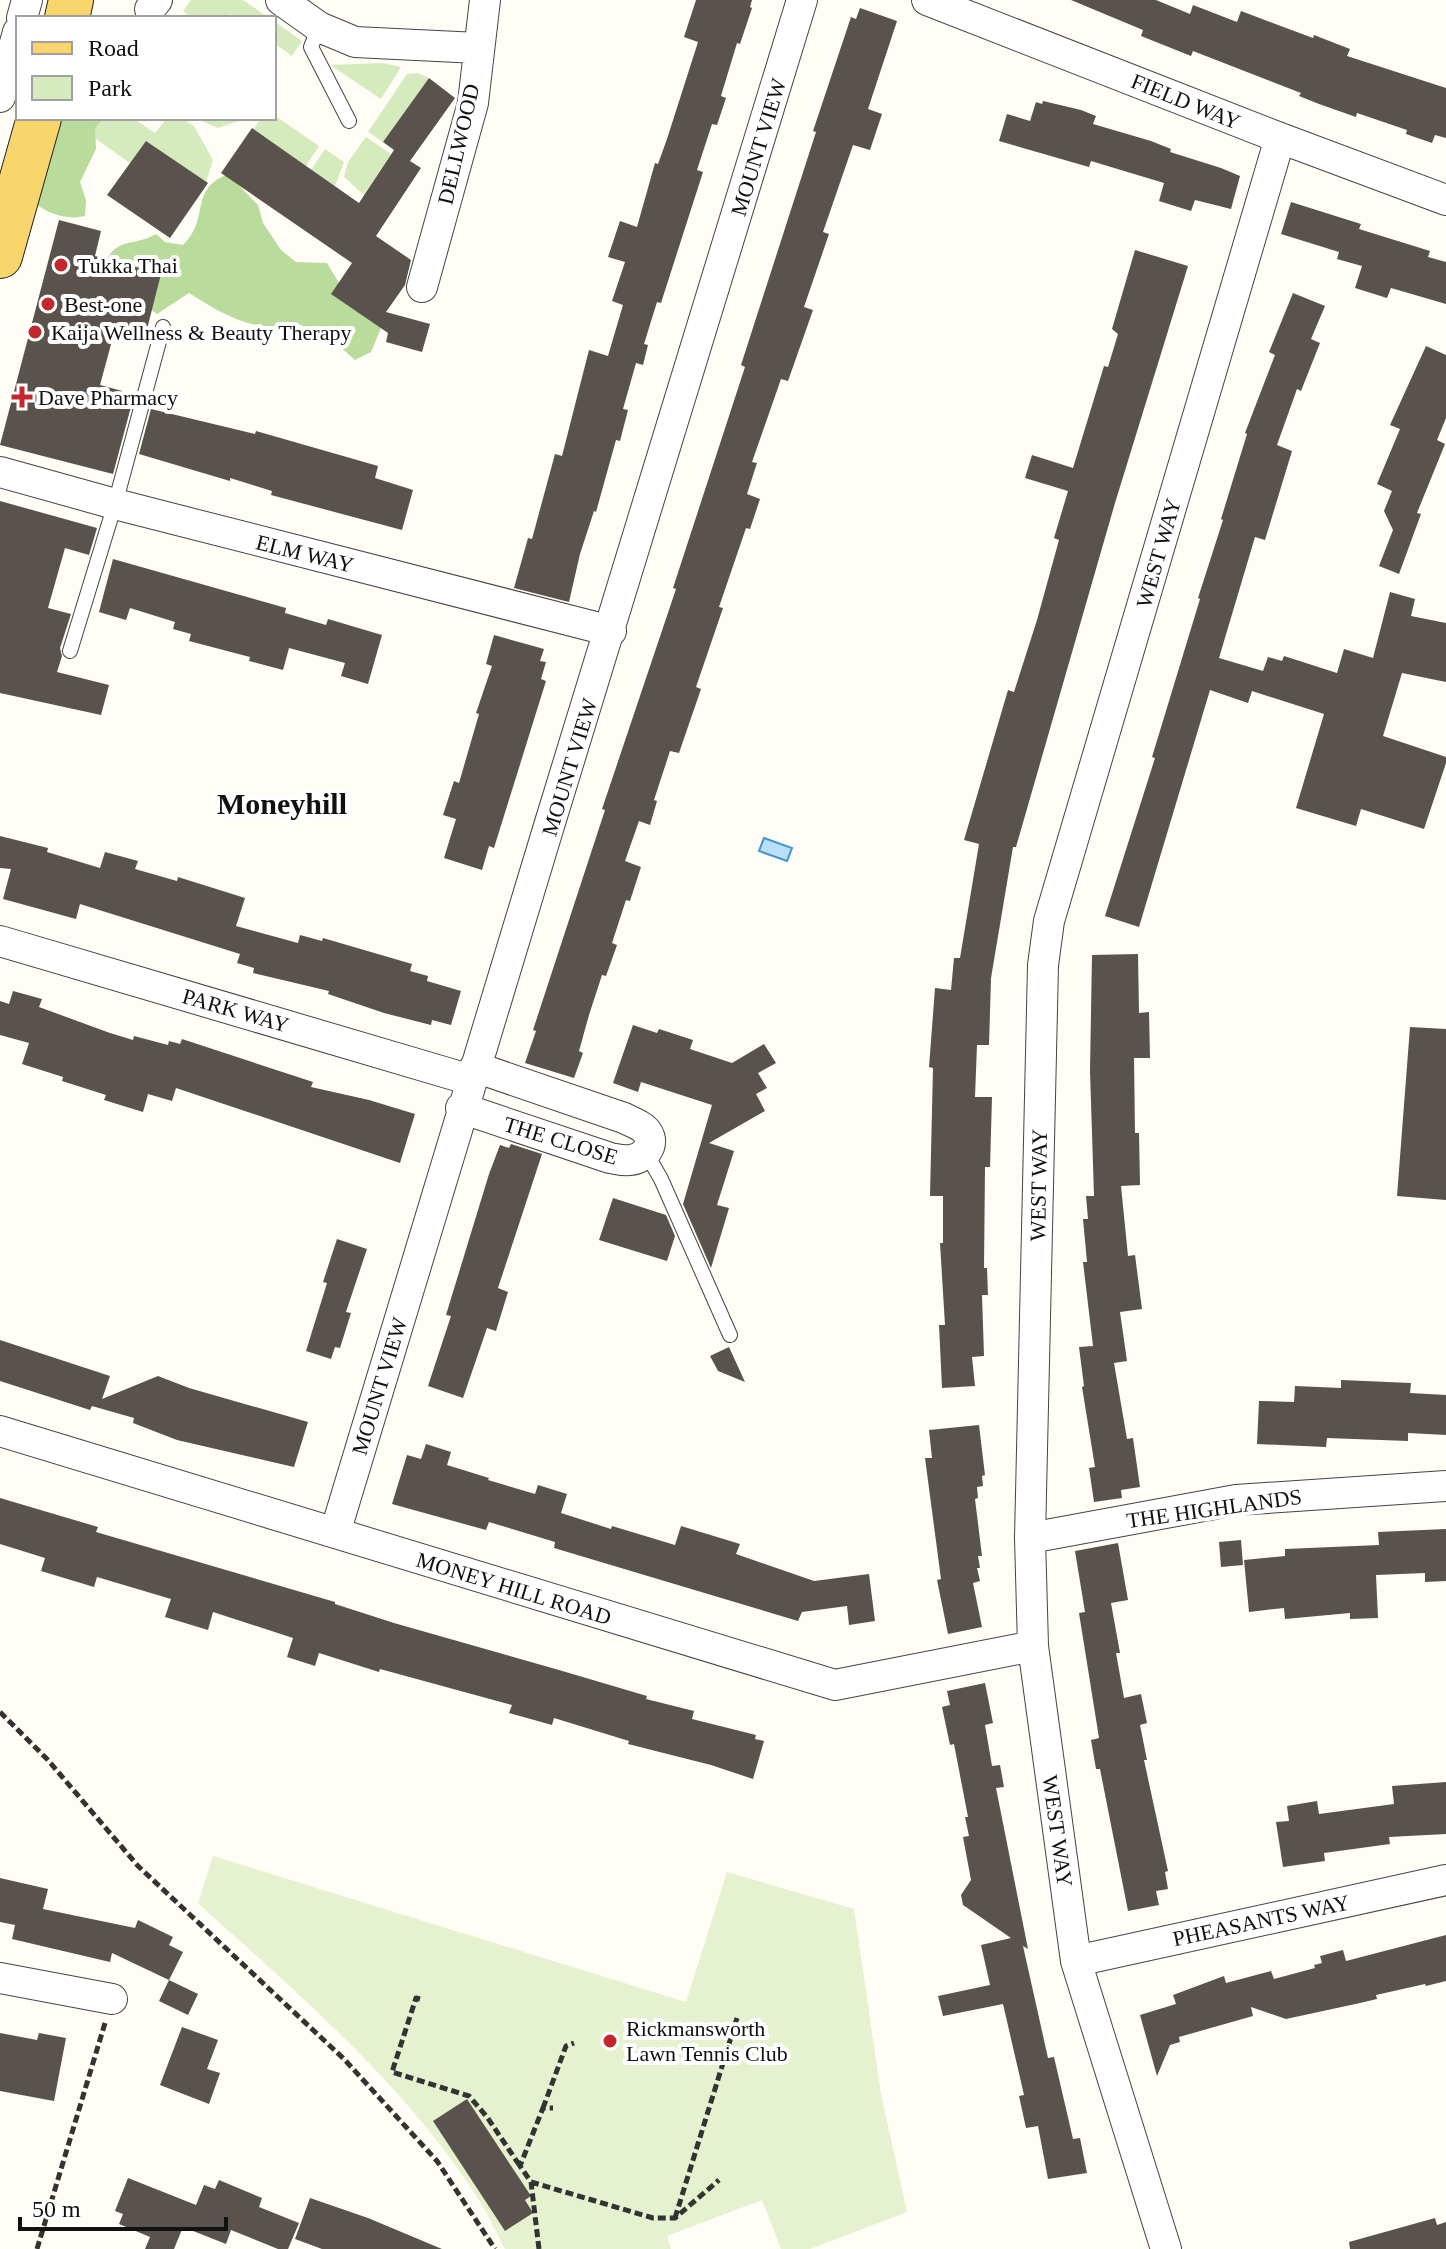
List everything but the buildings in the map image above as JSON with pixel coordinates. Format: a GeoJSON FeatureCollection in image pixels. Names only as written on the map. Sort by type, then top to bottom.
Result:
{"type":"FeatureCollection","features":[{"type":"Feature","properties":{"kind":"main road"},"geometry":{"type":"LineString","coordinates":[[0,256],[38,120]]}},
{"type":"Feature","properties":{"kind":"street"},"geometry":{"type":"LineString","coordinates":[[281,0],[319,27],[355,42],[478,48]]}},
{"type":"Feature","properties":{"kind":"street","name":"DELLWOOD"},"geometry":{"type":"LineString","coordinates":[[422,287],[473,103],[485,0]]}},
{"type":"Feature","properties":{"kind":"street","name":"MOUNT VIEW"},"geometry":{"type":"LineString","coordinates":[[335,1533],[461,1108],[611,631],[802,0]]}},
{"type":"Feature","properties":{"kind":"street","name":"FIELD WAY"},"geometry":{"type":"LineString","coordinates":[[927,0],[1446,200]]}},
{"type":"Feature","properties":{"kind":"street"},"geometry":{"type":"LineString","coordinates":[[0,97],[16,39]]}},
{"type":"Feature","properties":{"kind":"street","name":"WEST WAY"},"geometry":{"type":"LineString","coordinates":[[1166,2249],[1076,1961],[1033,1646],[1030,1538],[1043,965],[1049,921],[1280,138]]}},
{"type":"Feature","properties":{"kind":"street","name":"ELM WAY"},"geometry":{"type":"LineString","coordinates":[[0,472],[611,631]]}},
{"type":"Feature","properties":{"kind":"street","name":"PARK WAY"},"geometry":{"type":"LineString","coordinates":[[0,941],[473,1073]]}},
{"type":"Feature","properties":{"kind":"street","name":"THE CLOSE"},"geometry":{"type":"LineString","coordinates":[[461,1108],[610,1158],[633,1160],[646,1153],[650,1142],[645,1129],[624,1118],[473,1073]]}},
{"type":"Feature","properties":{"kind":"street","name":"MONEY HILL ROAD"},"geometry":{"type":"LineString","coordinates":[[0,1431],[835,1685],[1033,1646]]}},
{"type":"Feature","properties":{"kind":"street","name":"THE HIGHLANDS"},"geometry":{"type":"LineString","coordinates":[[1030,1538],[1236,1500],[1446,1486]]}},
{"type":"Feature","properties":{"kind":"street","name":"PHEASANTS WAY"},"geometry":{"type":"LineString","coordinates":[[1076,1961],[1446,1880]]}},
{"type":"Feature","properties":{"kind":"street"},"geometry":{"type":"LineString","coordinates":[[0,1978],[112,1999]]}},
{"type":"Feature","properties":{"kind":"lane"},"geometry":{"type":"LineString","coordinates":[[319,27],[311,47],[349,121]]}},
{"type":"Feature","properties":{"kind":"lane"},"geometry":{"type":"LineString","coordinates":[[70,651],[115,504],[163,327]]}},
{"type":"Feature","properties":{"kind":"lane"},"geometry":{"type":"LineString","coordinates":[[646,1153],[661,1179],[730,1335]]}},
{"type":"Feature","properties":{"kind":"path"},"geometry":{"type":"LineString","coordinates":[[0,1712],[47,1759],[138,1866],[344,2059],[437,2161],[495,2249]]}},
{"type":"Feature","properties":{"kind":"path"},"geometry":{"type":"LineString","coordinates":[[37,2249],[112,1999]]}},
{"type":"Feature","properties":{"kind":"path"},"geometry":{"type":"LineString","coordinates":[[414,2001],[392,2072],[469,2096],[487,2117],[531,2182],[539,2249]]}},
{"type":"Feature","properties":{"kind":"path"},"geometry":{"type":"LineString","coordinates":[[675,2218],[737,2018]]}},
{"type":"Feature","properties":{"kind":"path"},"geometry":{"type":"LineString","coordinates":[[520,2166],[566,2046],[574,2043]]}},
{"type":"Feature","properties":{"kind":"path"},"geometry":{"type":"LineString","coordinates":[[543,2108],[553,2108]]}},
{"type":"Feature","properties":{"kind":"path"},"geometry":{"type":"LineString","coordinates":[[531,2182],[653,2218],[675,2218],[719,2180]]}},
{"type":"Feature","properties":{"kind":"green space"},"geometry":{"type":"Polygon","coordinates":[[[191,0],[243,0],[266,16],[189,16],[183,11],[191,0]]]}},
{"type":"Feature","properties":{"kind":"green space"},"geometry":{"type":"Polygon","coordinates":[[[276,22],[302,41],[292,56],[276,44],[276,22]]]}},
{"type":"Feature","properties":{"kind":"green space"},"geometry":{"type":"Polygon","coordinates":[[[383,63],[401,67],[381,99],[330,65],[383,63]]]}},
{"type":"Feature","properties":{"kind":"green space"},"geometry":{"type":"Polygon","coordinates":[[[418,73],[429,78],[383,142],[368,132],[407,74],[418,73]]]}},
{"type":"Feature","properties":{"kind":"green space"},"geometry":{"type":"Polygon","coordinates":[[[276,116],[319,146],[306,166],[253,130],[260,120],[276,120],[276,116]]]}},
{"type":"Feature","properties":{"kind":"green space"},"geometry":{"type":"Polygon","coordinates":[[[47,120],[102,120],[95,128],[96,149],[80,182],[86,200],[85,216],[55,214],[29,199],[47,120]]]}},
{"type":"Feature","properties":{"kind":"green space"},"geometry":{"type":"Polygon","coordinates":[[[86,120],[136,120],[155,133],[165,120],[184,120],[194,126],[213,160],[206,182],[146,141],[131,164],[82,129],[86,120]]]}},
{"type":"Feature","properties":{"kind":"green space"},"geometry":{"type":"Polygon","coordinates":[[[200,120],[242,120],[218,128],[200,120]]]}},
{"type":"Feature","properties":{"kind":"green space"},"geometry":{"type":"Polygon","coordinates":[[[366,137],[391,154],[364,195],[344,177],[348,162],[366,137]]]}},
{"type":"Feature","properties":{"kind":"green space"},"geometry":{"type":"Polygon","coordinates":[[[325,149],[344,162],[335,186],[311,170],[325,149]]]}},
{"type":"Feature","properties":{"kind":"green space"},"geometry":{"type":"Polygon","coordinates":[[[228,174],[258,205],[263,223],[281,250],[296,262],[327,263],[342,288],[381,328],[371,352],[355,360],[328,336],[293,322],[266,326],[239,320],[189,293],[157,314],[103,266],[108,256],[120,246],[156,234],[165,242],[183,245],[196,225],[208,188],[228,174]]]}},
{"type":"Feature","properties":{"kind":"green space","name":"Rickmansworth Lawn Tennis Club"},"geometry":{"type":"Polygon","coordinates":[[[213,1856],[686,2002],[727,1872],[854,1909],[881,2094],[907,2212],[810,2249],[781,2249],[762,2200],[667,2236],[671,2249],[505,2249],[479,2200],[450,2158],[384,2079],[349,2042],[198,1903],[213,1856]]]}},
{"type":"Feature","properties":{"kind":"water"},"geometry":{"type":"Polygon","coordinates":[[[764,838],[792,848],[787,861],[759,851],[764,838]]]}},
{"type":"Feature","properties":{"kind":"place","name":"Tukka Thai"},"geometry":{"type":"Point","coordinates":[61,265]}},
{"type":"Feature","properties":{"kind":"place","name":"Best-one"},"geometry":{"type":"Point","coordinates":[48,304]}},
{"type":"Feature","properties":{"kind":"place","name":"Kaija Wellness & Beauty Therapy"},"geometry":{"type":"Point","coordinates":[35,332]}},
{"type":"Feature","properties":{"kind":"place","name":"Dave Pharmacy"},"geometry":{"type":"Point","coordinates":[22,397]}},
{"type":"Feature","properties":{"kind":"place","name":"Rickmansworth Lawn Tennis Club"},"geometry":{"type":"Point","coordinates":[610,2041]}},
{"type":"Feature","properties":{"kind":"district","name":"Moneyhill"},"geometry":{"type":"Point","coordinates":[282,804]}}]}
